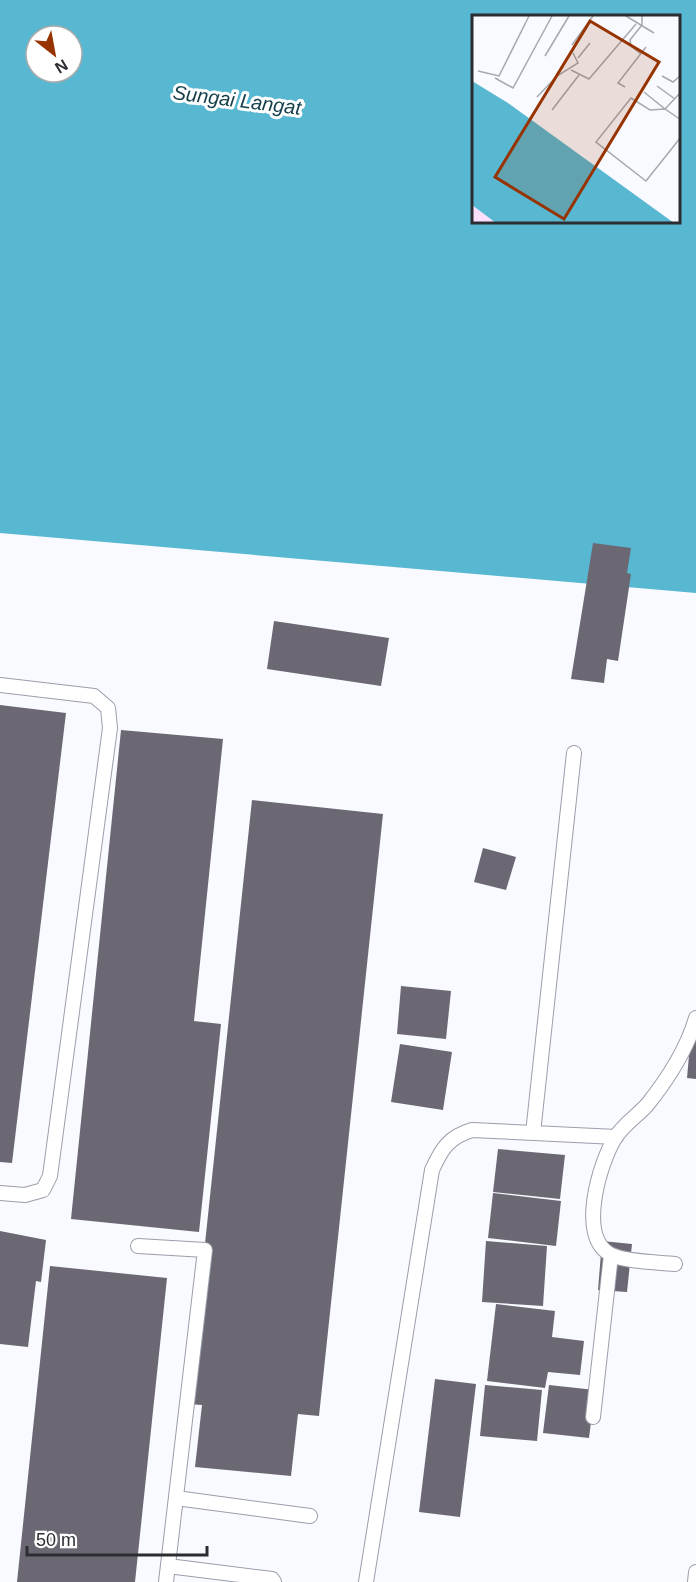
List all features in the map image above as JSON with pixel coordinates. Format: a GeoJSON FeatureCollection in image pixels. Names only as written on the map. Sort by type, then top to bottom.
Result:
{"type":"FeatureCollection","features":[{"type":"Feature","properties":{"kind":"lane"},"geometry":{"type":"LineString","coordinates":[[0,685],[94,696],[108,708],[110,728],[50,1176],[43,1190],[25,1195],[0,1193]]}},
{"type":"Feature","properties":{"kind":"lane"},"geometry":{"type":"LineString","coordinates":[[533,1133],[574,753]]}},
{"type":"Feature","properties":{"kind":"lane"},"geometry":{"type":"LineString","coordinates":[[675,1264],[611,1255],[599,1245],[592,1218],[599,1174],[616,1137],[647,1105],[673,1070],[696,1018]]}},
{"type":"Feature","properties":{"kind":"lane"},"geometry":{"type":"LineString","coordinates":[[366,1582],[432,1170],[442,1148],[454,1136],[472,1130],[616,1137]]}},
{"type":"Feature","properties":{"kind":"lane"},"geometry":{"type":"LineString","coordinates":[[138,1246],[205,1250],[166,1582]]}},
{"type":"Feature","properties":{"kind":"lane"},"geometry":{"type":"LineString","coordinates":[[592,1417],[611,1255]]}},
{"type":"Feature","properties":{"kind":"lane"},"geometry":{"type":"LineString","coordinates":[[176,1498],[310,1516]]}},
{"type":"Feature","properties":{"kind":"lane"},"geometry":{"type":"LineString","coordinates":[[168,1566],[272,1579],[274,1582]]}},
{"type":"Feature","properties":{"kind":"lane"},"geometry":{"type":"LineString","coordinates":[[695,1582],[696,1572]]}},
{"type":"Feature","properties":{"kind":"water","name":"Sungai Langat"},"geometry":{"type":"Polygon","coordinates":[[[0,0],[696,0],[696,593],[0,533],[0,0]]]}},
{"type":"Feature","properties":{"kind":"building"},"geometry":{"type":"Polygon","coordinates":[[[593,543],[631,548],[627,573],[631,574],[618,661],[607,659],[604,683],[571,679],[593,543]]]}},
{"type":"Feature","properties":{"kind":"building"},"geometry":{"type":"Polygon","coordinates":[[[274,621],[389,638],[381,686],[267,669],[274,621]]]}},
{"type":"Feature","properties":{"kind":"building"},"geometry":{"type":"Polygon","coordinates":[[[0,705],[66,713],[12,1163],[0,1162],[0,705]]]}},
{"type":"Feature","properties":{"kind":"building"},"geometry":{"type":"Polygon","coordinates":[[[121,730],[223,739],[194,1021],[221,1024],[199,1232],[71,1219],[121,730]]]}},
{"type":"Feature","properties":{"kind":"building"},"geometry":{"type":"Polygon","coordinates":[[[252,800],[383,814],[319,1416],[298,1414],[291,1476],[195,1467],[202,1405],[188,1404],[252,800]]]}},
{"type":"Feature","properties":{"kind":"building"},"geometry":{"type":"Polygon","coordinates":[[[483,848],[516,857],[506,890],[474,882],[483,848]]]}},
{"type":"Feature","properties":{"kind":"building"},"geometry":{"type":"Polygon","coordinates":[[[401,986],[451,991],[446,1039],[397,1034],[401,986]]]}},
{"type":"Feature","properties":{"kind":"building"},"geometry":{"type":"Polygon","coordinates":[[[691,1033],[696,1033],[696,1079],[687,1078],[691,1033]]]}},
{"type":"Feature","properties":{"kind":"building"},"geometry":{"type":"Polygon","coordinates":[[[400,1044],[452,1052],[443,1110],[391,1102],[400,1044]]]}},
{"type":"Feature","properties":{"kind":"building"},"geometry":{"type":"Polygon","coordinates":[[[498,1149],[565,1155],[560,1199],[493,1192],[498,1149]]]}},
{"type":"Feature","properties":{"kind":"building"},"geometry":{"type":"Polygon","coordinates":[[[493,1193],[561,1201],[556,1246],[488,1238],[493,1193]]]}},
{"type":"Feature","properties":{"kind":"building"},"geometry":{"type":"Polygon","coordinates":[[[0,1231],[46,1240],[41,1282],[36,1281],[28,1347],[0,1344],[0,1231]]]}},
{"type":"Feature","properties":{"kind":"building"},"geometry":{"type":"Polygon","coordinates":[[[486,1241],[547,1246],[543,1306],[482,1302],[486,1241]]]}},
{"type":"Feature","properties":{"kind":"building"},"geometry":{"type":"Polygon","coordinates":[[[602,1241],[632,1244],[627,1292],[598,1290],[602,1241]]]}},
{"type":"Feature","properties":{"kind":"building"},"geometry":{"type":"Polygon","coordinates":[[[50,1266],[167,1278],[135,1582],[17,1582],[50,1266]]]}},
{"type":"Feature","properties":{"kind":"building"},"geometry":{"type":"Polygon","coordinates":[[[496,1304],[555,1311],[552,1337],[584,1341],[580,1375],[548,1372],[545,1388],[487,1381],[496,1304]]]}},
{"type":"Feature","properties":{"kind":"building"},"geometry":{"type":"Polygon","coordinates":[[[435,1379],[476,1384],[460,1517],[419,1512],[435,1379]]]}},
{"type":"Feature","properties":{"kind":"building"},"geometry":{"type":"Polygon","coordinates":[[[485,1385],[542,1390],[537,1441],[480,1436],[485,1385]]]}},
{"type":"Feature","properties":{"kind":"building"},"geometry":{"type":"Polygon","coordinates":[[[549,1385],[595,1390],[589,1438],[543,1433],[549,1385]]]}}]}
